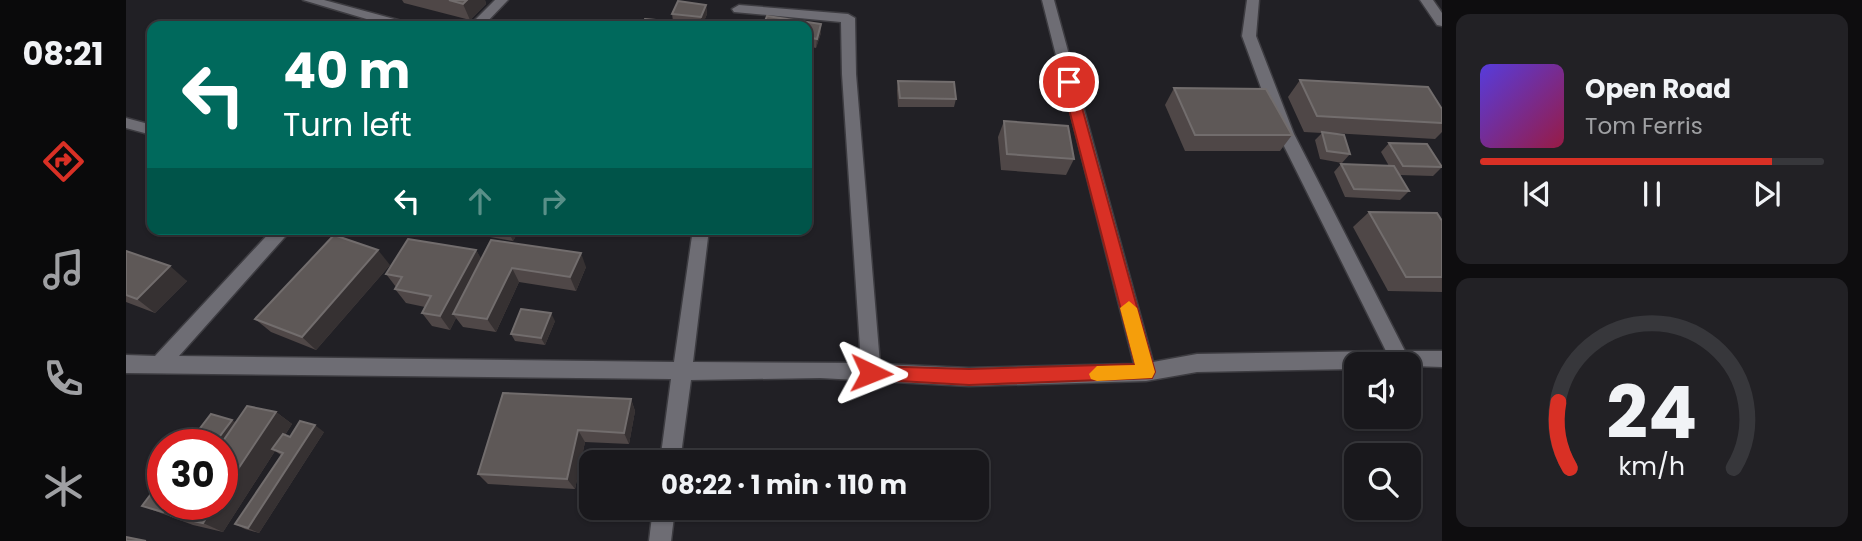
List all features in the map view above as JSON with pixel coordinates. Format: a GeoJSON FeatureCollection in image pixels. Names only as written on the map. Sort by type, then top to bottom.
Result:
{"type":"FeatureCollection","features":[{"type":"Feature","properties":{"kind":"street"},"geometry":{"type":"LineString","coordinates":[[309,0],[386,21]]}},
{"type":"Feature","properties":{"kind":"street"},"geometry":{"type":"LineString","coordinates":[[482,21],[502,0]]}},
{"type":"Feature","properties":{"kind":"street"},"geometry":{"type":"LineString","coordinates":[[1048,0],[1146,372]]}},
{"type":"Feature","properties":{"kind":"street"},"geometry":{"type":"LineString","coordinates":[[1253,0],[1249,36],[1286,134],[1396,352]]}},
{"type":"Feature","properties":{"kind":"street"},"geometry":{"type":"LineString","coordinates":[[1426,0],[1442,22]]}},
{"type":"Feature","properties":{"kind":"street"},"geometry":{"type":"LineString","coordinates":[[739,5],[848,18],[849,74],[871,373]]}},
{"type":"Feature","properties":{"kind":"street"},"geometry":{"type":"LineString","coordinates":[[126,124],[147,129]]}},
{"type":"Feature","properties":{"kind":"street"},"geometry":{"type":"LineString","coordinates":[[160,364],[278,235]]}},
{"type":"Feature","properties":{"kind":"street"},"geometry":{"type":"LineString","coordinates":[[672,450],[700,235]]}},
{"type":"Feature","properties":{"kind":"street"},"geometry":{"type":"LineString","coordinates":[[1421,360],[1442,359]]}},
{"type":"Feature","properties":{"kind":"street"},"geometry":{"type":"LineString","coordinates":[[126,364],[682,371],[820,369],[969,377],[1146,372],[1197,363],[1344,361]]}},
{"type":"Feature","properties":{"kind":"street"},"geometry":{"type":"LineString","coordinates":[[660,541],[663,520]]}},
{"type":"Feature","properties":{"kind":"building"},"geometry":{"type":"Polygon","coordinates":[[[449,0],[467,0],[463,4],[449,0]]]}},
{"type":"Feature","properties":{"kind":"building"},"geometry":{"type":"Polygon","coordinates":[[[678,1],[706,5],[701,17],[672,14],[678,1]]]}},
{"type":"Feature","properties":{"kind":"building"},"geometry":{"type":"Polygon","coordinates":[[[767,16],[801,21],[765,21],[767,16]]]}},
{"type":"Feature","properties":{"kind":"building"},"geometry":{"type":"Polygon","coordinates":[[[812,23],[821,24],[817,39],[812,38],[812,23]]]}},
{"type":"Feature","properties":{"kind":"building"},"geometry":{"type":"Polygon","coordinates":[[[1300,80],[1428,87],[1442,109],[1442,123],[1317,116],[1300,80]]]}},
{"type":"Feature","properties":{"kind":"building"},"geometry":{"type":"Polygon","coordinates":[[[898,81],[954,82],[956,99],[900,98],[898,81]]]}},
{"type":"Feature","properties":{"kind":"building"},"geometry":{"type":"Polygon","coordinates":[[[1174,88],[1266,89],[1292,135],[1195,135],[1174,88]]]}},
{"type":"Feature","properties":{"kind":"building"},"geometry":{"type":"Polygon","coordinates":[[[1004,121],[1068,126],[1074,159],[1007,154],[1004,121]]]}},
{"type":"Feature","properties":{"kind":"building"},"geometry":{"type":"Polygon","coordinates":[[[1322,132],[1344,135],[1350,154],[1327,151],[1322,132]]]}},
{"type":"Feature","properties":{"kind":"building"},"geometry":{"type":"Polygon","coordinates":[[[1389,143],[1427,144],[1442,167],[1403,166],[1389,143]]]}},
{"type":"Feature","properties":{"kind":"building"},"geometry":{"type":"Polygon","coordinates":[[[1341,164],[1394,166],[1409,191],[1354,189],[1341,164]]]}},
{"type":"Feature","properties":{"kind":"building"},"geometry":{"type":"Polygon","coordinates":[[[1369,212],[1437,213],[1442,221],[1442,277],[1406,277],[1369,212]]]}},
{"type":"Feature","properties":{"kind":"building"},"geometry":{"type":"Polygon","coordinates":[[[334,235],[378,250],[302,337],[255,319],[334,235]]]}},
{"type":"Feature","properties":{"kind":"building"},"geometry":{"type":"Polygon","coordinates":[[[408,239],[476,250],[440,316],[422,313],[431,296],[395,289],[402,277],[386,274],[408,239]]]}},
{"type":"Feature","properties":{"kind":"building"},"geometry":{"type":"Polygon","coordinates":[[[491,240],[581,253],[570,277],[512,268],[487,319],[453,314],[491,240]]]}},
{"type":"Feature","properties":{"kind":"building"},"geometry":{"type":"Polygon","coordinates":[[[126,251],[170,266],[137,299],[126,295],[126,251]]]}},
{"type":"Feature","properties":{"kind":"building"},"geometry":{"type":"Polygon","coordinates":[[[521,309],[551,313],[541,338],[511,334],[521,309]]]}},
{"type":"Feature","properties":{"kind":"building"},"geometry":{"type":"Polygon","coordinates":[[[503,393],[631,399],[624,433],[578,430],[567,479],[478,474],[503,393]]]}},
{"type":"Feature","properties":{"kind":"building"},"geometry":{"type":"Polygon","coordinates":[[[247,406],[276,412],[238,469],[238,429],[231,429],[247,406]]]}},
{"type":"Feature","properties":{"kind":"building"},"geometry":{"type":"Polygon","coordinates":[[[211,414],[232,420],[225,429],[200,429],[211,414]]]}},
{"type":"Feature","properties":{"kind":"building"},"geometry":{"type":"Polygon","coordinates":[[[300,421],[315,425],[248,528],[235,524],[283,453],[272,449],[283,434],[290,437],[300,421]]]}},
{"type":"Feature","properties":{"kind":"building"},"geometry":{"type":"Polygon","coordinates":[[[126,537],[146,541],[126,541],[126,537]]]}},
{"type":"Feature","properties":{"kind":"slow traffic"},"geometry":{"type":"LineString","coordinates":[[1097,374],[1146,372],[1129,308]]}},
{"type":"Feature","properties":{"kind":"route"},"geometry":{"type":"LineString","coordinates":[[871,373],[969,377],[1146,372],[1069,82]]}}]}
